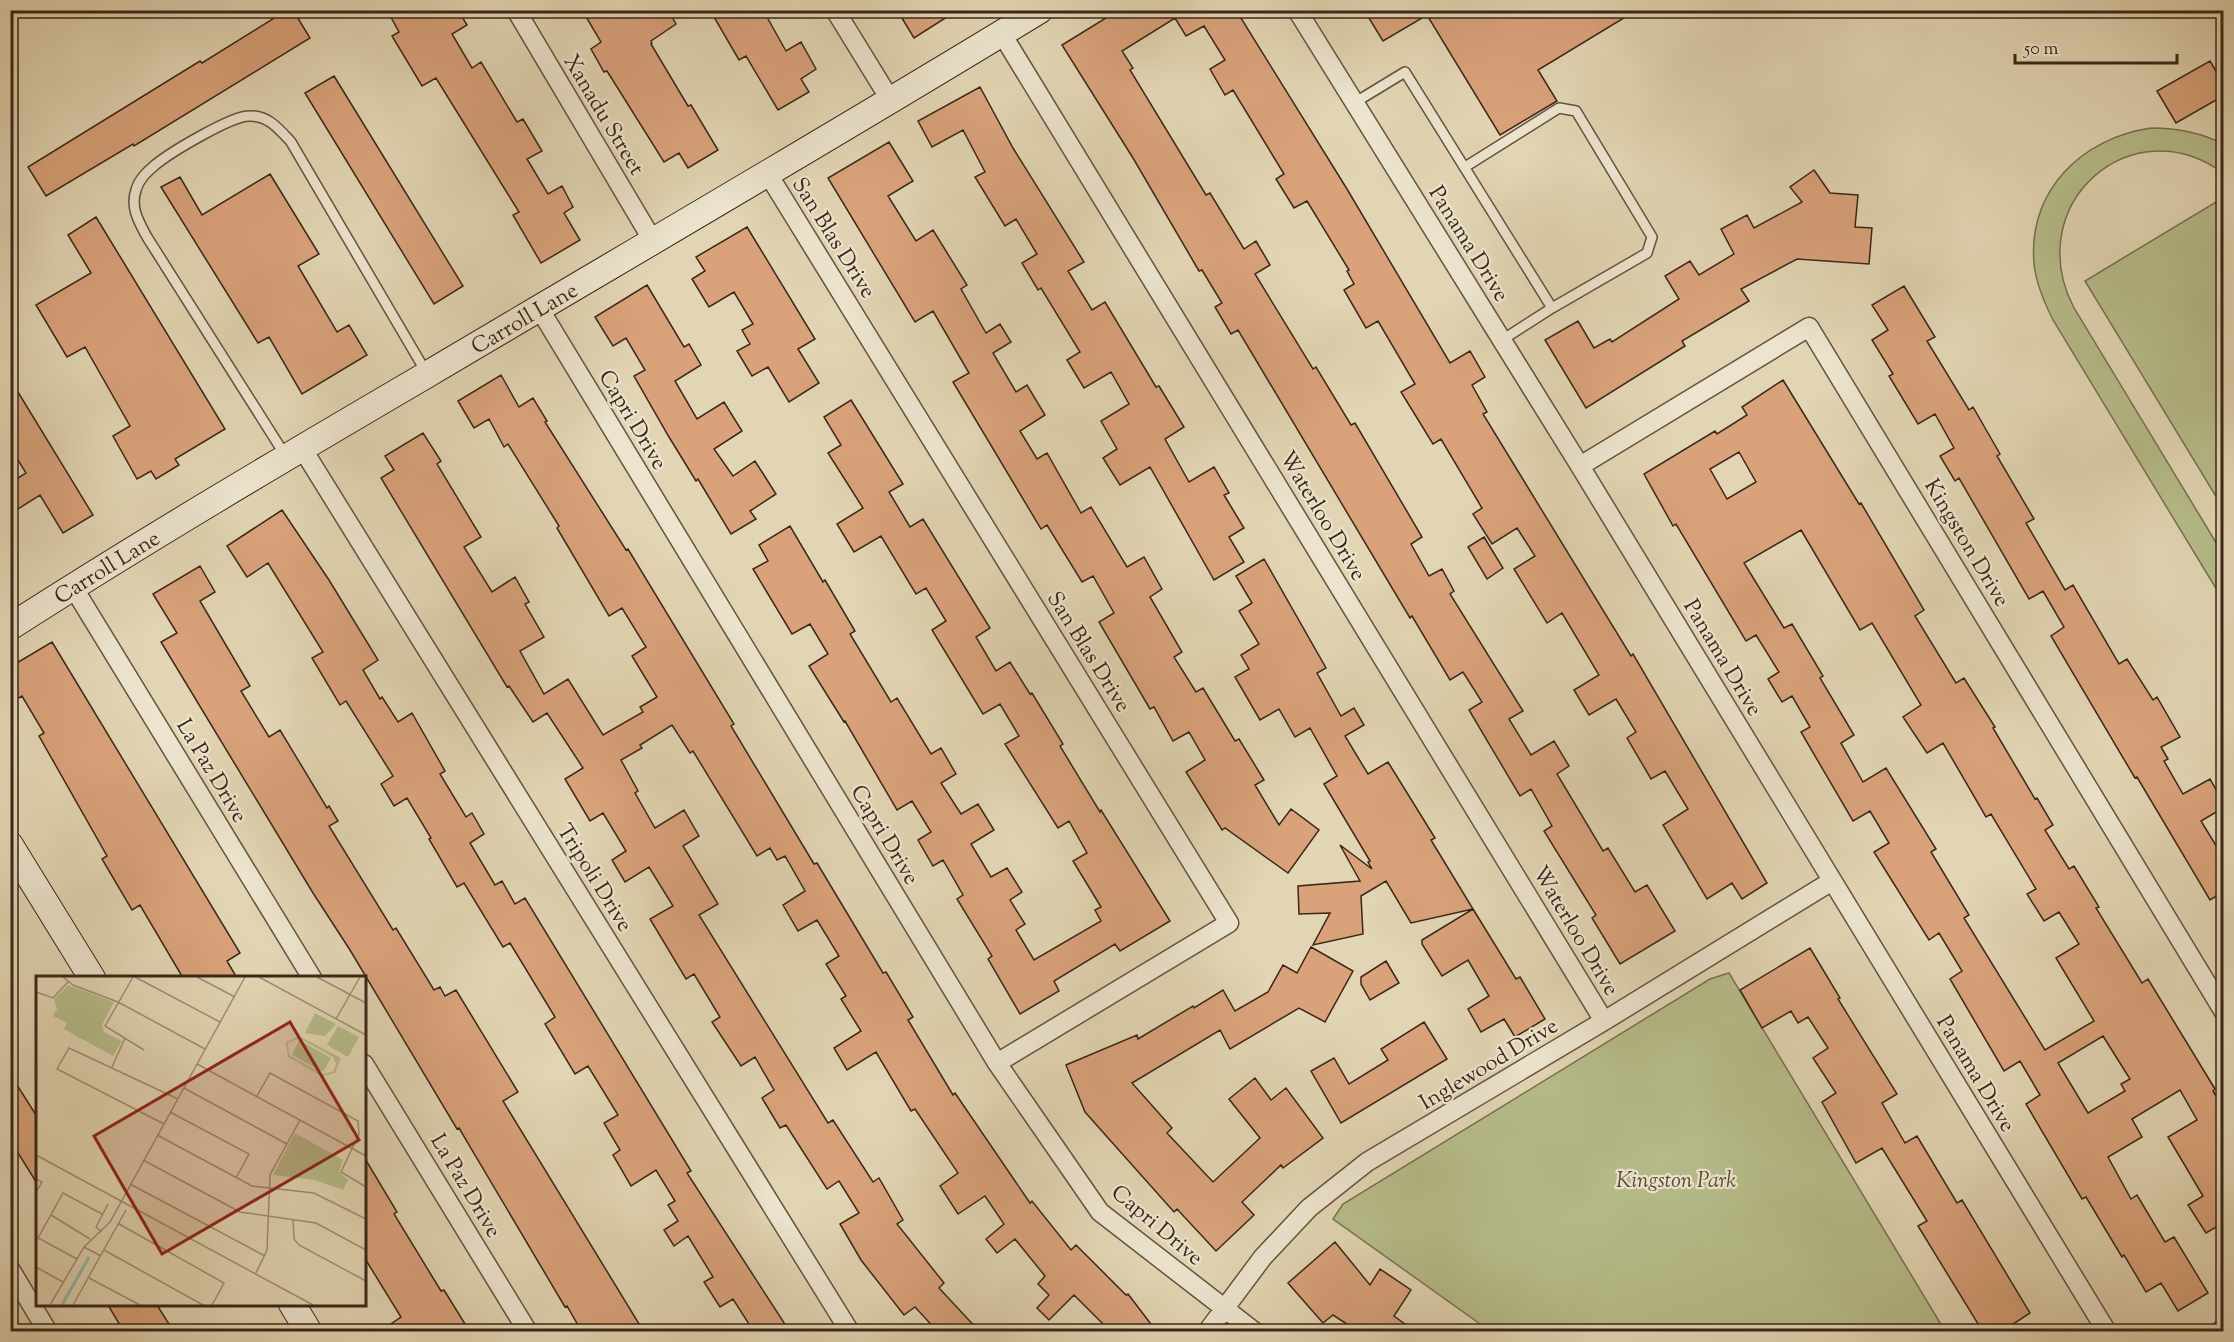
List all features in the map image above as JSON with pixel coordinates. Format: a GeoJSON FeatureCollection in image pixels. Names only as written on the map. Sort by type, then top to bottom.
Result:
{"type":"FeatureCollection","features":[{"type":"Feature","properties":{"kind":"street","name":"Xanadu Street"},"geometry":{"type":"LineString","coordinates":[[516,10],[653,241]]}},
{"type":"Feature","properties":{"kind":"street"},"geometry":{"type":"LineString","coordinates":[[835,10],[891,101]]}},
{"type":"Feature","properties":{"kind":"street","name":"Carroll Lane"},"geometry":{"type":"LineString","coordinates":[[10,627],[294,453],[891,101],[1040,10]]}},
{"type":"Feature","properties":{"kind":"street","name":"Panama Drive"},"geometry":{"type":"LineString","coordinates":[[1297,10],[1580,466],[2107,1332]]}},
{"type":"Feature","properties":{"kind":"street","name":"Waterloo Drive"},"geometry":{"type":"LineString","coordinates":[[1002,34],[1604,1021]]}},
{"type":"Feature","properties":{"kind":"street","name":"San Blas Drive"},"geometry":{"type":"LineString","coordinates":[[768,174],[1229,923],[997,1063]]}},
{"type":"Feature","properties":{"kind":"street","name":"Capri Drive"},"geometry":{"type":"LineString","coordinates":[[539,308],[997,1063],[1100,1212],[1255,1332]]}},
{"type":"Feature","properties":{"kind":"street","name":"Kingston Drive"},"geometry":{"type":"LineString","coordinates":[[1580,466],[1809,327],[2223,1012]]}},
{"type":"Feature","properties":{"kind":"street","name":"Tripoli Drive"},"geometry":{"type":"LineString","coordinates":[[294,453],[850,1332]]}},
{"type":"Feature","properties":{"kind":"street","name":"La Paz Drive"},"geometry":{"type":"LineString","coordinates":[[74,587],[311,976]]}},
{"type":"Feature","properties":{"kind":"street"},"geometry":{"type":"LineString","coordinates":[[10,845],[91,976]]}},
{"type":"Feature","properties":{"kind":"street","name":"Inglewood Drive"},"geometry":{"type":"LineString","coordinates":[[1208,1332],[1263,1257],[1309,1208],[1367,1162],[1604,1021],[1832,881]]}},
{"type":"Feature","properties":{"kind":"street","name":"La Paz Drive"},"geometry":{"type":"LineString","coordinates":[[366,1067],[528,1332]]}},
{"type":"Feature","properties":{"kind":"street"},"geometry":{"type":"LineString","coordinates":[[10,1269],[48,1332]]}},
{"type":"Feature","properties":{"kind":"street"},"geometry":{"type":"LineString","coordinates":[[293,1306],[309,1332]]}},
{"type":"Feature","properties":{"kind":"street"},"geometry":{"type":"LineString","coordinates":[[2219,1332],[2223,1328]]}},
{"type":"Feature","properties":{"kind":"lane"},"geometry":{"type":"LineString","coordinates":[[1354,103],[1405,72],[1552,308]]}},
{"type":"Feature","properties":{"kind":"lane"},"geometry":{"type":"LineString","coordinates":[[1465,167],[1559,108],[1576,111],[1652,237],[1647,253],[1502,340]]}},
{"type":"Feature","properties":{"kind":"lane"},"geometry":{"type":"LineString","coordinates":[[294,453],[147,237],[133,204],[140,180],[157,164],[224,124],[248,116],[264,118],[277,126],[291,142],[428,374]]}},
{"type":"Feature","properties":{"kind":"green space"},"geometry":{"type":"Polygon","coordinates":[[[2151,128],[2206,136],[2223,144],[2223,173],[2188,155],[2154,151],[2122,159],[2094,176],[2073,202],[2062,234],[2061,270],[2074,308],[2223,554],[2223,600],[2053,320],[2041,293],[2035,271],[2034,237],[2040,213],[2050,191],[2064,172],[2082,156],[2103,143],[2151,128]]]}},
{"type":"Feature","properties":{"kind":"green space"},"geometry":{"type":"Polygon","coordinates":[[[2221,199],[2224,204],[2223,508],[2085,281],[2221,199]]]}},
{"type":"Feature","properties":{"kind":"green space","name":"Kingston Park"},"geometry":{"type":"Polygon","coordinates":[[[1729,973],[1945,1331],[1490,1331],[1333,1219],[1343,1204],[1710,979],[1729,973]]]}},
{"type":"Feature","properties":{"kind":"building"},"geometry":{"type":"Polygon","coordinates":[[[287,10],[293,10],[310,38],[134,146],[133,144],[46,196],[28,167],[287,10]]]}},
{"type":"Feature","properties":{"kind":"building"},"geometry":{"type":"Polygon","coordinates":[[[387,10],[458,10],[467,25],[452,34],[472,68],[481,62],[517,122],[523,119],[542,151],[527,159],[548,194],[562,186],[573,207],[564,213],[580,240],[541,263],[513,215],[519,212],[436,78],[422,86],[392,36],[399,32],[387,10]]]}},
{"type":"Feature","properties":{"kind":"building"},"geometry":{"type":"Polygon","coordinates":[[[582,10],[668,10],[676,24],[651,41],[651,44],[688,106],[691,105],[718,150],[688,168],[679,153],[664,162],[591,49],[601,42],[582,10]]]}},
{"type":"Feature","properties":{"kind":"building"},"geometry":{"type":"Polygon","coordinates":[[[726,10],[763,10],[786,51],[801,42],[816,69],[801,79],[809,92],[778,110],[746,56],[739,60],[714,17],[726,10]]]}},
{"type":"Feature","properties":{"kind":"building"},"geometry":{"type":"Polygon","coordinates":[[[897,10],[958,10],[914,38],[897,10]]]}},
{"type":"Feature","properties":{"kind":"building"},"geometry":{"type":"Polygon","coordinates":[[[1101,10],[1236,10],[1347,189],[1450,363],[1470,351],[1485,377],[1472,385],[1487,412],[1483,414],[1631,656],[1633,654],[1767,883],[1742,899],[1732,883],[1707,899],[1663,825],[1688,809],[1665,771],[1651,779],[1627,738],[1636,732],[1616,699],[1589,715],[1574,690],[1599,675],[1562,613],[1547,623],[1514,569],[1535,556],[1517,528],[1492,544],[1473,514],[1482,508],[1441,439],[1433,444],[1401,392],[1415,384],[1378,321],[1366,328],[1344,290],[1354,284],[1347,271],[1349,270],[1307,201],[1294,208],[1276,179],[1284,174],[1233,90],[1225,95],[1210,69],[1225,60],[1204,26],[1186,36],[1175,18],[1122,51],[1133,68],[1130,70],[1206,195],[1210,193],[1244,249],[1256,241],[1270,265],[1255,274],[1313,369],[1316,367],[1351,425],[1355,423],[1422,537],[1411,544],[1429,576],[1442,569],[1454,591],[1450,594],[1523,711],[1509,719],[1531,755],[1554,741],[1569,766],[1557,774],[1603,851],[1608,848],[1635,892],[1647,885],[1675,931],[1620,964],[1592,918],[1596,915],[1544,831],[1552,826],[1531,789],[1520,796],[1469,710],[1482,702],[1463,672],[1450,680],[1412,616],[1410,618],[1238,330],[1231,334],[1215,307],[1222,303],[1202,270],[1199,271],[1133,158],[1062,45],[1106,18],[1101,10]]]}},
{"type":"Feature","properties":{"kind":"building"},"geometry":{"type":"Polygon","coordinates":[[[1364,10],[1637,10],[1538,70],[1557,101],[1500,135],[1427,15],[1383,41],[1364,10]]]}},
{"type":"Feature","properties":{"kind":"building"},"geometry":{"type":"Polygon","coordinates":[[[2210,61],[2223,83],[2223,96],[2176,123],[2157,91],[2210,61]]]}},
{"type":"Feature","properties":{"kind":"building"},"geometry":{"type":"Polygon","coordinates":[[[334,76],[463,286],[434,304],[305,93],[334,76]]]}},
{"type":"Feature","properties":{"kind":"building"},"geometry":{"type":"Polygon","coordinates":[[[980,87],[1013,148],[1084,262],[1068,271],[1092,310],[1105,302],[1156,387],[1159,386],[1184,427],[1165,439],[1189,482],[1214,467],[1229,493],[1224,495],[1244,528],[1229,537],[1244,562],[1214,580],[1150,467],[1120,485],[1103,458],[1117,449],[1101,421],[1129,404],[1111,372],[1084,388],[1067,360],[1080,352],[1041,288],[1038,290],[1022,263],[1037,254],[1016,219],[1005,226],[975,177],[985,172],[963,130],[932,147],[918,121],[980,87]]]}},
{"type":"Feature","properties":{"kind":"building"},"geometry":{"type":"Polygon","coordinates":[[[889,142],[913,181],[888,196],[916,241],[933,230],[967,285],[961,289],[986,333],[1000,324],[1011,342],[993,353],[1016,392],[1027,385],[1045,415],[1020,431],[1037,459],[1047,453],[1081,513],[1091,507],[1127,567],[1144,557],[1162,589],[1150,597],[1182,652],[1174,657],[1196,692],[1203,688],[1235,741],[1239,739],[1264,780],[1255,785],[1279,825],[1291,809],[1319,830],[1288,873],[1225,828],[1222,830],[1186,772],[1205,760],[1189,732],[1173,741],[1154,707],[1150,709],[1099,622],[1114,613],[1093,576],[1082,582],[1047,525],[1041,529],[953,382],[969,373],[933,311],[915,322],[828,178],[889,142]]]}},
{"type":"Feature","properties":{"kind":"building"},"geometry":{"type":"Polygon","coordinates":[[[1814,170],[1830,193],[1858,195],[1855,227],[1872,228],[1869,264],[1797,259],[1741,289],[1749,301],[1682,341],[1685,346],[1586,408],[1545,340],[1578,321],[1594,348],[1610,339],[1612,342],[1679,299],[1665,276],[1690,261],[1699,275],[1734,254],[1721,229],[1747,215],[1754,228],[1802,202],[1790,187],[1814,170]]]}},
{"type":"Feature","properties":{"kind":"building"},"geometry":{"type":"Polygon","coordinates":[[[270,174],[319,254],[298,266],[337,332],[349,325],[367,355],[302,394],[269,337],[258,343],[161,187],[180,177],[202,215],[270,174]]]}},
{"type":"Feature","properties":{"kind":"building"},"geometry":{"type":"Polygon","coordinates":[[[96,217],[225,429],[175,459],[179,465],[156,479],[151,471],[137,479],[113,436],[130,426],[85,347],[67,357],[36,305],[91,273],[68,235],[96,217]]]}},
{"type":"Feature","properties":{"kind":"building"},"geometry":{"type":"Polygon","coordinates":[[[747,227],[815,339],[798,349],[819,383],[789,402],[768,367],[752,376],[737,351],[750,344],[742,330],[753,324],[734,292],[709,307],[692,279],[705,271],[696,257],[747,227]]]}},
{"type":"Feature","properties":{"kind":"building"},"geometry":{"type":"Polygon","coordinates":[[[647,285],[684,347],[689,344],[701,365],[675,381],[697,419],[724,402],[742,431],[714,449],[733,476],[755,461],[776,494],[750,511],[756,519],[731,534],[698,479],[696,481],[634,376],[645,370],[626,338],[613,346],[595,317],[647,285]]]}},
{"type":"Feature","properties":{"kind":"building"},"geometry":{"type":"Polygon","coordinates":[[[1904,286],[1935,337],[1927,341],[1969,410],[1973,407],[2000,454],[1997,456],[2034,519],[2026,523],[2065,590],[2073,585],[2119,664],[2127,659],[2153,700],[2157,697],[2180,737],[2161,747],[2168,759],[2164,761],[2183,794],[2210,779],[2223,802],[2223,808],[2201,821],[2223,857],[2223,892],[2210,900],[2051,636],[2064,627],[2043,591],[2029,599],[1959,478],[1955,481],[1940,456],[1954,448],[1935,414],[1918,424],[1889,376],[1893,374],[1872,340],[1888,330],[1872,305],[1904,286]]]}},
{"type":"Feature","properties":{"kind":"building"},"geometry":{"type":"Polygon","coordinates":[[[501,375],[519,407],[533,398],[547,421],[545,422],[626,550],[628,549],[734,724],[731,726],[814,864],[817,863],[883,973],[886,972],[913,1017],[908,1020],[953,1095],[955,1093],[1030,1203],[1032,1201],[1071,1250],[1076,1245],[1126,1295],[1128,1294],[1157,1332],[1111,1332],[1074,1295],[1049,1320],[1037,1308],[1049,1295],[1038,1284],[1045,1276],[1015,1239],[997,1253],[986,1239],[1004,1224],[985,1196],[958,1214],[940,1186],[958,1173],[915,1109],[911,1111],[876,1052],[847,1070],[834,1048],[861,1031],[841,999],[846,996],[826,964],[839,956],[817,920],[798,931],[783,905],[805,891],[785,856],[777,860],[770,848],[757,856],[693,751],[690,753],[672,725],[640,745],[642,748],[621,760],[638,791],[635,793],[655,828],[684,810],[699,836],[683,846],[718,904],[699,915],[828,1123],[833,1120],[873,1182],[879,1178],[903,1220],[897,1224],[944,1283],[939,1288],[980,1332],[938,1332],[915,1307],[904,1315],[861,1260],[840,1224],[859,1213],[839,1181],[827,1189],[786,1125],[780,1128],[762,1098],[774,1090],[755,1057],[741,1066],[712,1022],[720,1017],[694,974],[686,979],[650,919],[673,906],[649,867],[625,882],[612,860],[626,851],[603,813],[590,821],[565,779],[583,768],[547,713],[533,722],[509,686],[507,687],[381,478],[394,470],[385,456],[423,433],[441,461],[437,464],[481,537],[464,547],[492,592],[515,577],[529,602],[525,604],[544,637],[520,651],[544,694],[568,679],[603,735],[643,712],[640,707],[657,697],[632,656],[646,647],[622,608],[609,616],[557,528],[559,526],[508,444],[504,447],[489,419],[474,428],[458,401],[501,375]]]}},
{"type":"Feature","properties":{"kind":"building"},"geometry":{"type":"Polygon","coordinates":[[[10,379],[93,515],[63,533],[40,495],[10,514],[10,483],[26,473],[10,447],[10,379]]]}},
{"type":"Feature","properties":{"kind":"building"},"geometry":{"type":"Polygon","coordinates":[[[1783,380],[1859,504],[1861,503],[1924,610],[1915,616],[1956,683],[1964,678],[1995,727],[1993,728],[2035,799],[2037,798],[2053,825],[2045,830],[2069,869],[2074,866],[2099,907],[2096,908],[2142,983],[2148,979],[2215,1089],[2213,1091],[2223,1107],[2223,1223],[2206,1233],[2188,1205],[2203,1196],[2168,1137],[2197,1120],[2180,1090],[2132,1119],[2142,1137],[2108,1157],[2131,1199],[2137,1195],[2165,1242],[2174,1237],[2208,1293],[2178,1311],[2161,1283],[2146,1292],[2086,1197],[2082,1199],[2026,1104],[2040,1095],[2020,1061],[2004,1071],[1950,979],[1962,971],[1939,933],[1929,940],[1874,852],[1889,843],[1870,811],[1853,821],[1801,732],[1810,727],[1792,696],[1782,702],[1768,679],[1779,672],[1756,635],[1746,641],[1676,524],[1673,526],[1644,474],[1715,431],[1717,434],[1747,415],[1742,407],[1783,380]],[[1739,452],[1710,469],[1727,499],[1756,482],[1739,452]],[[1801,530],[1744,563],[1784,628],[1792,624],[1823,676],[1820,678],[1854,735],[1841,743],[1863,782],[1886,768],[1936,849],[1931,852],[1969,915],[1964,918],[2045,1050],[2094,1021],[2056,958],[2079,944],[2059,912],[2044,921],[2027,894],[2036,889],[1991,814],[1986,817],[1943,743],[1927,753],[1903,717],[1921,705],[1872,623],[1860,630],[1801,530]],[[2103,1036],[2058,1063],[2088,1113],[2125,1091],[2121,1084],[2130,1079],[2103,1036]]]}},
{"type":"Feature","properties":{"kind":"building"},"geometry":{"type":"Polygon","coordinates":[[[851,400],[903,484],[889,492],[910,527],[923,519],[990,628],[976,637],[996,671],[1010,662],[1030,694],[1032,693],[1063,744],[1060,746],[1170,921],[1120,951],[1115,944],[1054,981],[1059,991],[1020,1014],[988,959],[992,956],[957,899],[963,895],[943,860],[933,866],[918,840],[931,832],[912,801],[897,810],[845,721],[809,666],[828,654],[810,624],[792,634],[753,569],[768,561],[759,545],[790,526],[855,631],[850,634],[891,702],[897,698],[931,754],[941,748],[956,774],[941,783],[961,814],[978,804],[994,830],[971,844],[991,877],[1007,868],[1022,892],[1010,900],[1025,924],[1016,930],[1034,960],[1101,921],[1095,910],[1101,907],[1073,861],[1087,853],[1069,821],[1058,828],[1005,744],[1019,736],[1000,704],[983,714],[932,630],[946,621],[926,588],[916,594],[881,536],[854,552],[837,524],[863,508],[828,453],[841,445],[824,417],[851,400]]]}},
{"type":"Feature","properties":{"kind":"building"},"geometry":{"type":"Polygon","coordinates":[[[282,510],[329,580],[378,660],[363,670],[380,699],[382,697],[398,722],[412,713],[445,771],[440,774],[466,817],[472,813],[484,834],[470,843],[495,885],[502,881],[515,904],[525,898],[691,1171],[687,1173],[790,1332],[754,1332],[733,1299],[720,1307],[704,1282],[713,1277],[688,1236],[674,1246],[664,1230],[678,1221],[668,1205],[675,1201],[656,1170],[631,1186],[613,1155],[620,1150],[604,1123],[618,1115],[588,1066],[575,1074],[545,1024],[555,1017],[510,943],[503,947],[464,883],[457,887],[407,798],[394,806],[381,784],[393,776],[346,701],[340,705],[312,658],[323,652],[268,563],[247,577],[227,546],[282,510]]]}},
{"type":"Feature","properties":{"kind":"building"},"geometry":{"type":"Polygon","coordinates":[[[1484,537],[1503,568],[1487,579],[1468,547],[1484,537]]]}},
{"type":"Feature","properties":{"kind":"building"},"geometry":{"type":"Polygon","coordinates":[[[1264,559],[1326,668],[1317,673],[1341,716],[1354,708],[1364,725],[1345,736],[1368,774],[1388,762],[1435,838],[1431,840],[1473,909],[1411,923],[1386,881],[1361,896],[1363,934],[1313,945],[1330,913],[1299,914],[1298,886],[1360,881],[1340,845],[1372,869],[1368,862],[1370,861],[1324,784],[1337,776],[1310,728],[1295,737],[1279,709],[1260,720],[1235,677],[1249,669],[1241,655],[1259,644],[1239,611],[1252,603],[1236,576],[1264,559]]]}},
{"type":"Feature","properties":{"kind":"building"},"geometry":{"type":"Polygon","coordinates":[[[200,566],[215,592],[200,601],[250,686],[241,691],[269,737],[280,730],[327,808],[329,806],[338,821],[329,826],[393,930],[396,928],[434,990],[440,987],[445,996],[456,990],[518,1092],[503,1101],[644,1332],[582,1332],[567,1306],[565,1307],[459,1128],[457,1129],[161,642],[177,633],[153,594],[200,566]]]}},
{"type":"Feature","properties":{"kind":"building"},"geometry":{"type":"Polygon","coordinates":[[[52,642],[240,953],[227,961],[236,976],[182,976],[140,905],[132,910],[102,859],[107,856],[39,736],[44,733],[22,696],[10,703],[10,667],[52,642]]]}},
{"type":"Feature","properties":{"kind":"building"},"geometry":{"type":"Polygon","coordinates":[[[1473,909],[1516,979],[1520,977],[1545,1019],[1515,1037],[1504,1019],[1481,1032],[1468,1009],[1489,996],[1468,960],[1442,976],[1422,944],[1422,940],[1473,909]]]}},
{"type":"Feature","properties":{"kind":"building"},"geometry":{"type":"Polygon","coordinates":[[[1311,947],[1353,971],[1325,1022],[1299,1008],[1230,1049],[1220,1030],[1132,1083],[1172,1128],[1167,1133],[1213,1182],[1260,1138],[1229,1099],[1255,1078],[1271,1100],[1286,1088],[1323,1138],[1283,1168],[1281,1165],[1242,1202],[1254,1215],[1216,1251],[1177,1209],[1174,1212],[1085,1112],[1066,1065],[1137,1035],[1138,1039],[1223,990],[1235,1011],[1268,992],[1283,965],[1297,973],[1311,947]]]}},
{"type":"Feature","properties":{"kind":"building"},"geometry":{"type":"Polygon","coordinates":[[[1810,948],[1840,998],[1838,999],[1897,1094],[1882,1103],[1905,1143],[1917,1136],[1957,1203],[1962,1200],[2030,1313],[2001,1332],[1983,1332],[1918,1226],[1927,1221],[1882,1148],[1856,1163],[1822,1102],[1836,1093],[1813,1058],[1828,1048],[1808,1017],[1798,1023],[1791,1011],[1762,1028],[1740,990],[1810,948]]]}},
{"type":"Feature","properties":{"kind":"building"},"geometry":{"type":"Polygon","coordinates":[[[1386,961],[1399,983],[1370,1000],[1361,984],[1361,977],[1386,961]]]}},
{"type":"Feature","properties":{"kind":"building"},"geometry":{"type":"Polygon","coordinates":[[[1424,1022],[1447,1059],[1341,1123],[1311,1071],[1334,1058],[1349,1084],[1388,1060],[1381,1049],[1424,1022]]]}},
{"type":"Feature","properties":{"kind":"building"},"geometry":{"type":"Polygon","coordinates":[[[10,1074],[36,1115],[36,1182],[10,1140],[10,1074]]]}},
{"type":"Feature","properties":{"kind":"building"},"geometry":{"type":"Polygon","coordinates":[[[366,1160],[397,1212],[394,1214],[441,1291],[444,1290],[470,1332],[379,1332],[401,1317],[366,1260],[366,1160]]]}},
{"type":"Feature","properties":{"kind":"building"},"geometry":{"type":"Polygon","coordinates":[[[1335,1242],[1370,1285],[1380,1269],[1411,1290],[1394,1316],[1416,1332],[1359,1332],[1333,1315],[1323,1323],[1288,1283],[1335,1242]]]}},
{"type":"Feature","properties":{"kind":"building"},"geometry":{"type":"Polygon","coordinates":[[[109,1306],[158,1306],[174,1332],[124,1332],[109,1306]]]}}]}
